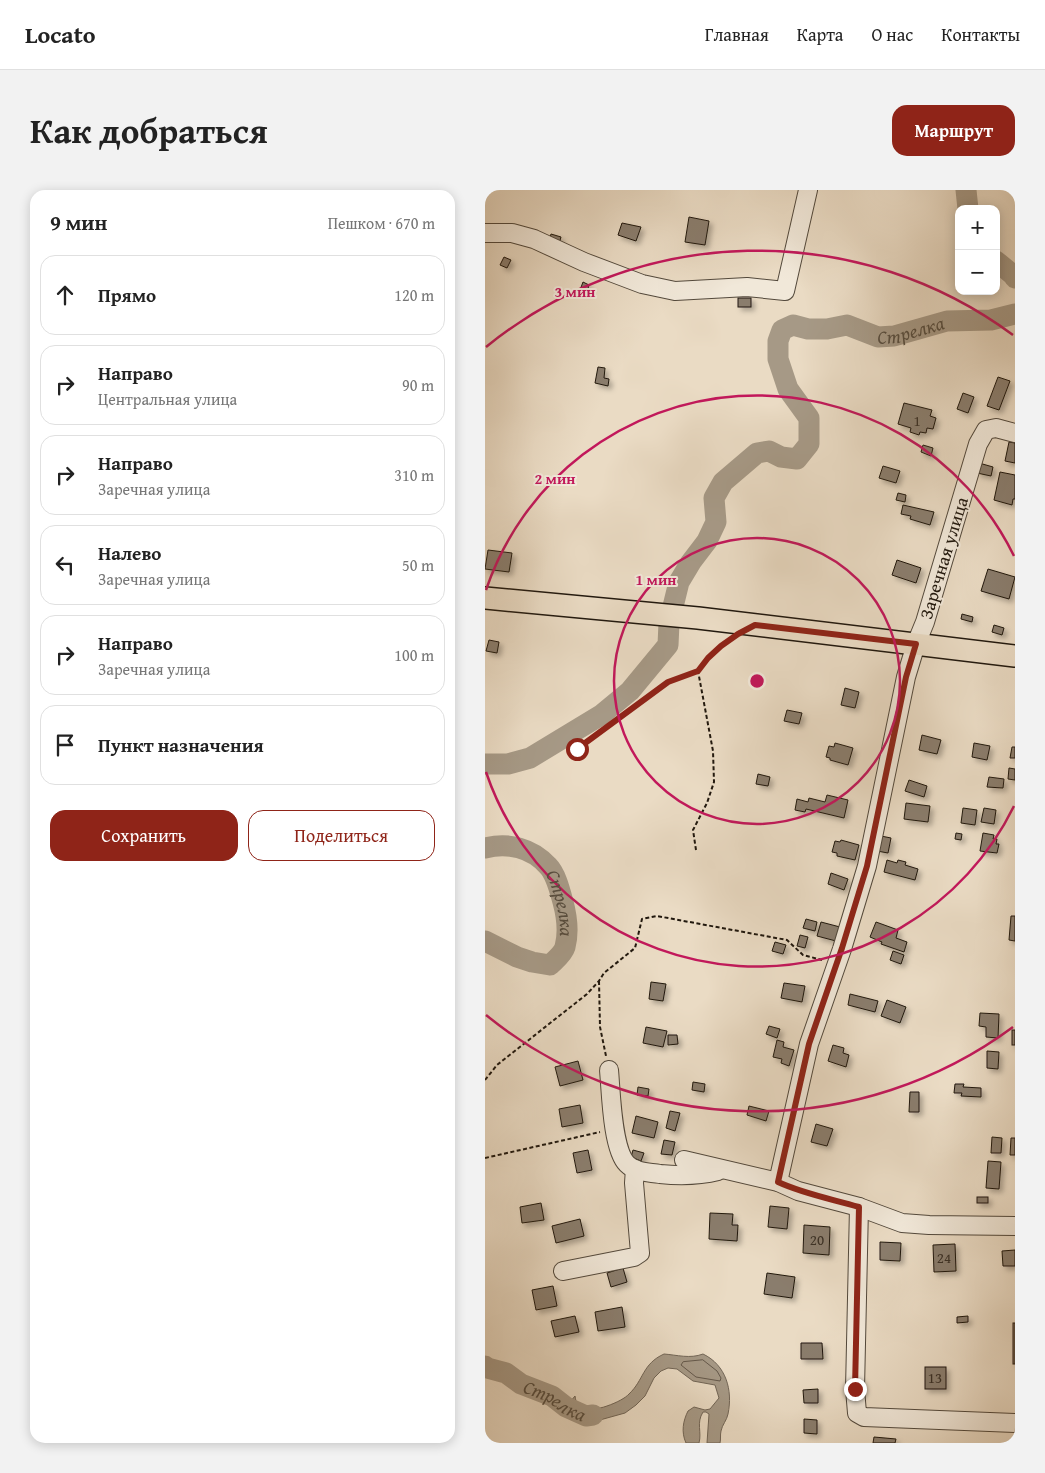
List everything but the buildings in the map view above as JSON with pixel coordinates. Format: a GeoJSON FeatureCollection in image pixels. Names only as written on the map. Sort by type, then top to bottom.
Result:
{"type":"FeatureCollection","features":[{"type":"Feature","properties":{"kind":"main road"},"geometry":{"type":"LineString","coordinates":[[485,598],[698,618],[1015,656]]}},
{"type":"Feature","properties":{"kind":"street"},"geometry":{"type":"LineString","coordinates":[[485,233],[512,233],[535,239],[584,262],[642,284],[675,291],[747,286],[785,291],[808,190]]}},
{"type":"Feature","properties":{"kind":"street","name":"Заречная улица"},"geometry":{"type":"LineString","coordinates":[[776,1181],[809,1044],[837,964],[867,866],[906,677],[925,622],[978,444],[986,430],[997,428],[1015,433]]}},
{"type":"Feature","properties":{"kind":"street"},"geometry":{"type":"LineString","coordinates":[[609,1070],[615,1128],[619,1146],[627,1164],[640,1172],[682,1176],[703,1175],[725,1169]]}},
{"type":"Feature","properties":{"kind":"street"},"geometry":{"type":"LineString","coordinates":[[684,1160],[776,1181],[798,1191],[826,1197],[903,1223],[1015,1226]]}},
{"type":"Feature","properties":{"kind":"street"},"geometry":{"type":"LineString","coordinates":[[563,1271],[634,1258],[640,1253],[634,1183],[635,1169]]}},
{"type":"Feature","properties":{"kind":"street"},"geometry":{"type":"LineString","coordinates":[[862,1208],[855,1389],[857,1413],[864,1416],[1015,1423]]}},
{"type":"Feature","properties":{"kind":"path"},"geometry":{"type":"LineString","coordinates":[[577,749],[668,682],[698,671],[708,658],[733,638]]}},
{"type":"Feature","properties":{"kind":"path"},"geometry":{"type":"LineString","coordinates":[[696,850],[693,830],[707,803],[714,782],[713,751],[698,671]]}},
{"type":"Feature","properties":{"kind":"path"},"geometry":{"type":"LineString","coordinates":[[485,1080],[497,1065],[587,994],[604,973],[635,948],[642,919],[657,916],[787,940],[803,955],[837,964]]}},
{"type":"Feature","properties":{"kind":"path"},"geometry":{"type":"LineString","coordinates":[[599,981],[600,1027],[609,1070]]}},
{"type":"Feature","properties":{"kind":"path"},"geometry":{"type":"LineString","coordinates":[[485,1158],[615,1128]]}},
{"type":"Feature","properties":{"kind":"water"},"geometry":{"type":"Polygon","coordinates":[[[664,1354],[688,1356],[703,1354],[711,1359],[722,1371],[728,1387],[729,1405],[721,1431],[720,1443],[707,1443],[709,1414],[703,1412],[699,1424],[699,1443],[686,1443],[683,1427],[688,1411],[694,1407],[705,1410],[710,1409],[719,1398],[715,1385],[693,1381],[677,1369],[668,1368],[661,1371],[654,1378],[645,1396],[625,1413],[589,1423],[572,1420],[560,1414],[575,1396],[579,1407],[587,1410],[607,1406],[620,1400],[634,1389],[647,1367],[664,1354]]]}},
{"type":"Feature","properties":{"kind":"waterway","name":"Стрелка"},"geometry":{"type":"LineString","coordinates":[[966,190],[968,205]]}},
{"type":"Feature","properties":{"kind":"waterway","name":"Стрелка"},"geometry":{"type":"LineString","coordinates":[[1000,264],[1015,278]]}},
{"type":"Feature","properties":{"kind":"waterway","name":"Стрелка"},"geometry":{"type":"LineString","coordinates":[[485,764],[508,764],[530,758],[601,715],[630,691],[668,645],[669,623],[679,582],[707,541],[716,522],[714,498],[723,482],[757,453],[769,451],[781,457],[797,459],[809,444],[809,418],[788,389],[778,359],[778,341],[782,330],[793,325],[808,329],[827,329],[847,325],[878,337],[894,336],[947,321],[991,320],[1015,314]]}},
{"type":"Feature","properties":{"kind":"waterway","name":"Стрелка"},"geometry":{"type":"LineString","coordinates":[[485,848],[511,846],[527,851],[542,860],[553,873],[559,888],[566,913],[567,930],[564,950],[550,965],[517,957],[485,941]]}},
{"type":"Feature","properties":{"kind":"waterway","name":"Стрелка"},"geometry":{"type":"LineString","coordinates":[[485,1366],[506,1373],[521,1384],[552,1396],[566,1407],[586,1416],[593,1415]]}},
{"type":"Feature","properties":{"kind":"route"},"geometry":{"type":"LineString","coordinates":[[577,749],[668,682],[698,671],[721,646],[755,625],[916,644],[906,677],[867,866],[842,948],[809,1044],[778,1182],[798,1191],[859,1207],[855,1389]]}}]}
